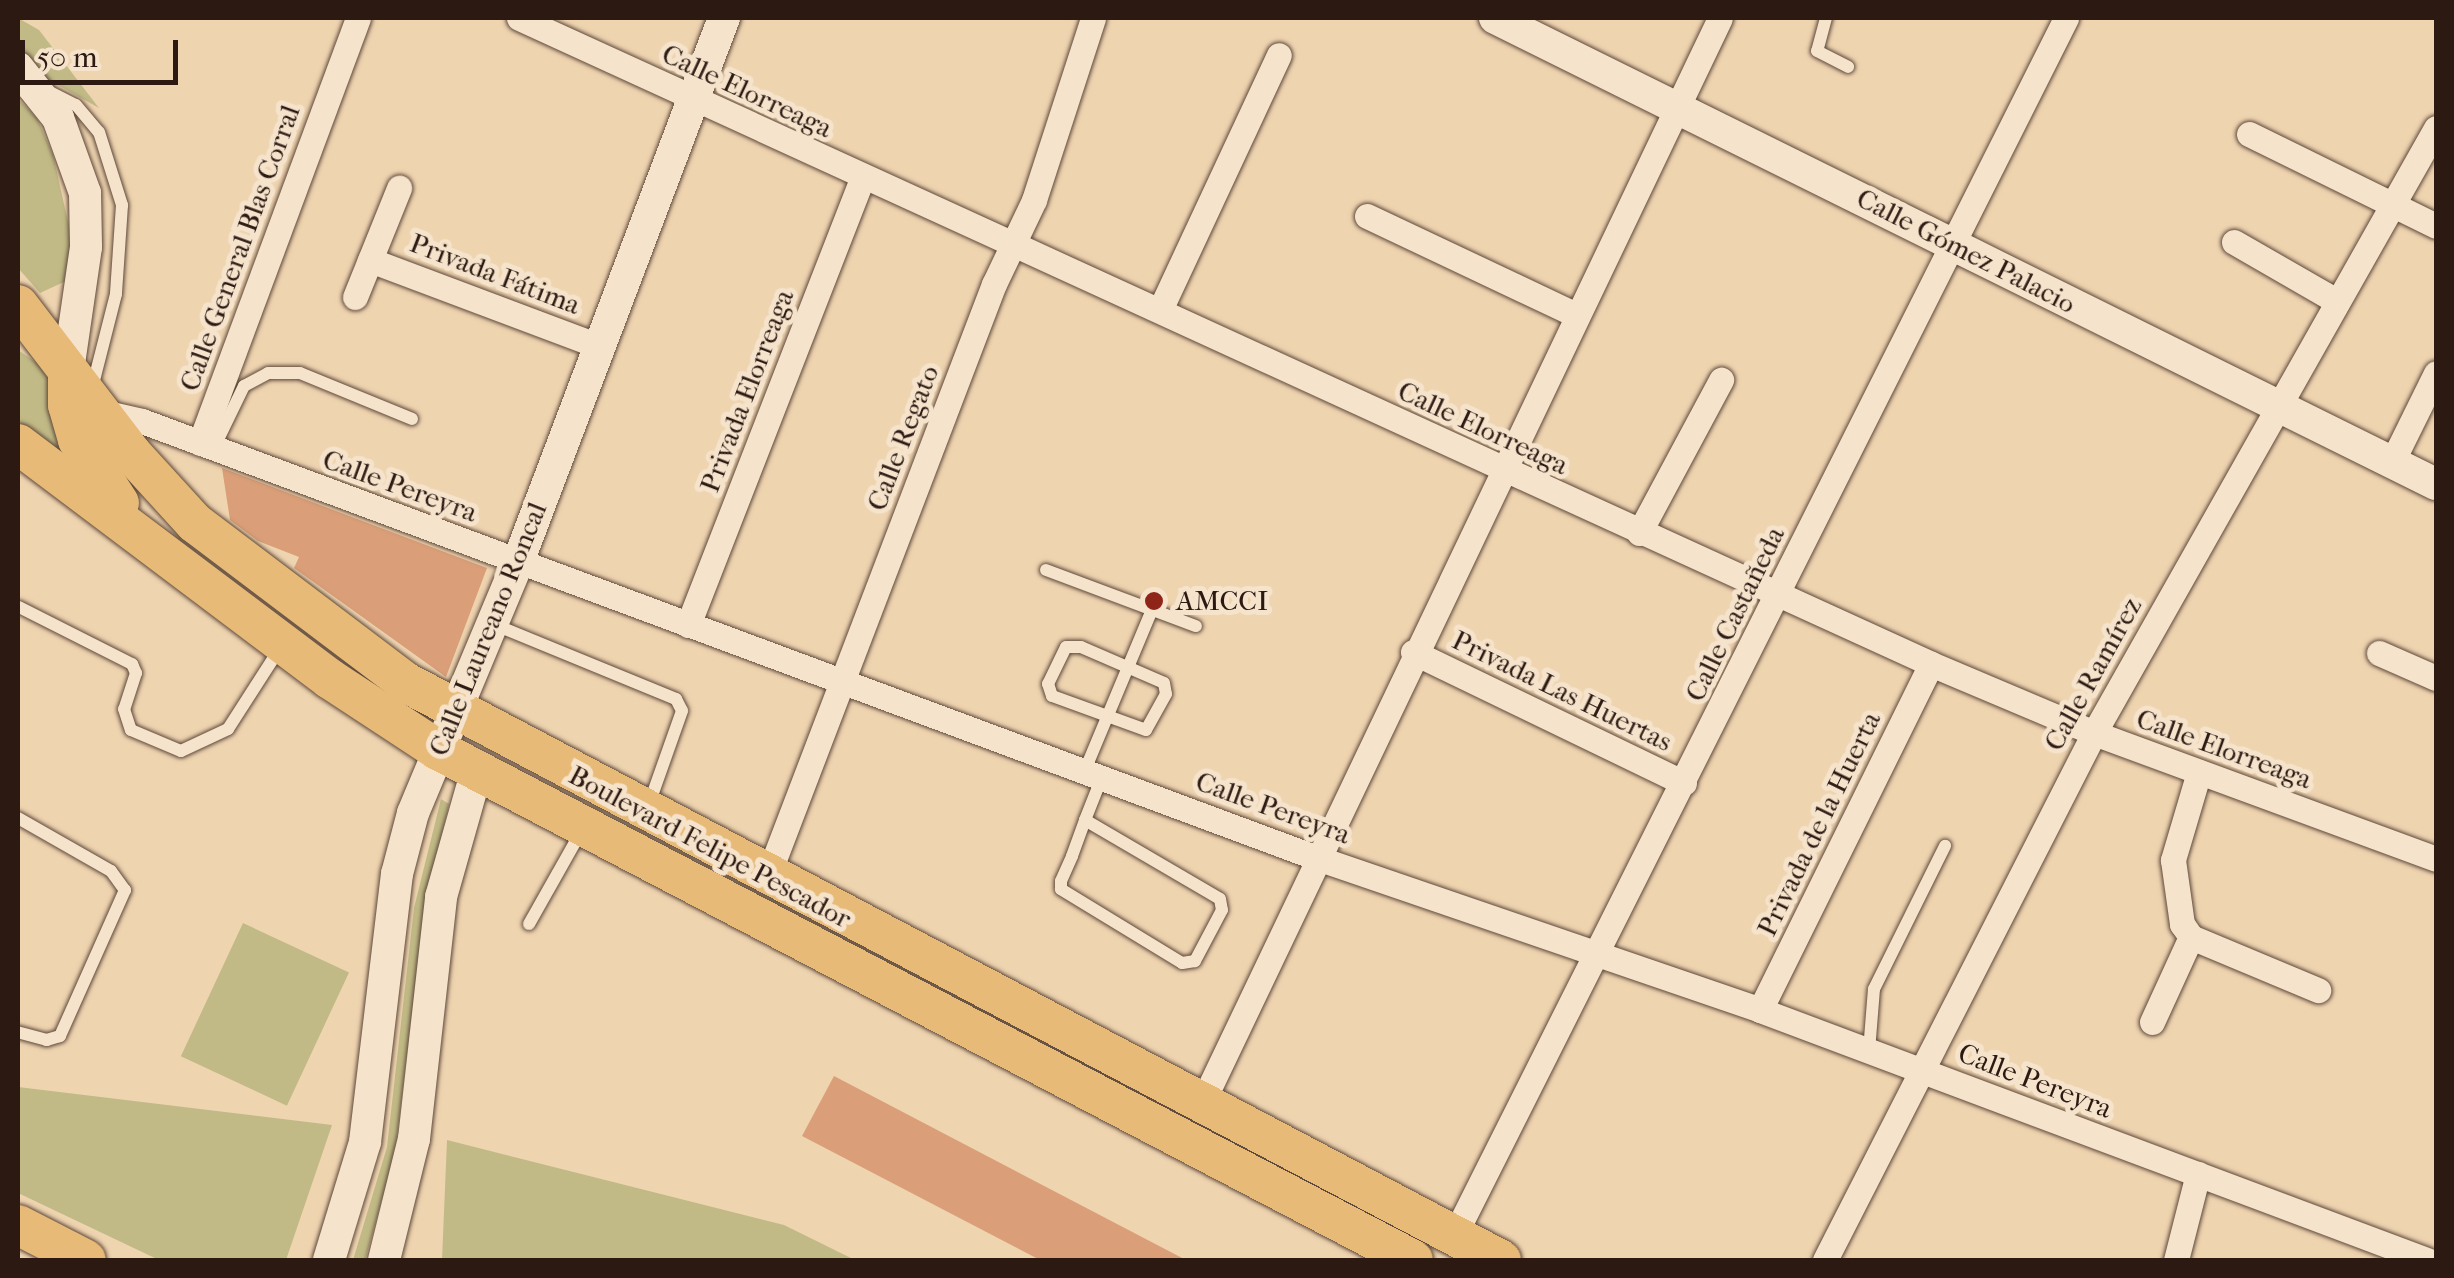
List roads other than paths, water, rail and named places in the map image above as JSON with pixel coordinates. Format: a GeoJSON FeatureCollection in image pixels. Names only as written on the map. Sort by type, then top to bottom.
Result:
{"type":"FeatureCollection","features":[{"type":"Feature","properties":{"kind":"main road","name":"Boulevard Felipe Pescador"},"geometry":{"type":"LineString","coordinates":[[26,323],[228,554],[454,713],[1501,1260]]}},
{"type":"Feature","properties":{"kind":"main road"},"geometry":{"type":"LineString","coordinates":[[85,394],[68,405],[78,440],[152,539]]}},
{"type":"Feature","properties":{"kind":"main road","name":"Boulevard Felipe Pescador"},"geometry":{"type":"LineString","coordinates":[[21,446],[152,539],[283,644],[438,750],[1413,1260]]}},
{"type":"Feature","properties":{"kind":"main road"},"geometry":{"type":"LineString","coordinates":[[18,1226],[86,1260]]}},
{"type":"Feature","properties":{"kind":"street","name":"Calle General Blas Corral"},"geometry":{"type":"LineString","coordinates":[[207,446],[358,18]]}},
{"type":"Feature","properties":{"kind":"street","name":"Calle Elorreaga"},"geometry":{"type":"LineString","coordinates":[[519,18],[862,179],[1160,310],[1931,664],[2094,733],[2436,859]]}},
{"type":"Feature","properties":{"kind":"street","name":"Calle Laureano Roncal"},"geometry":{"type":"LineString","coordinates":[[329,1260],[365,1142],[397,874],[438,750],[518,562],[724,18]]}},
{"type":"Feature","properties":{"kind":"street","name":"Calle Regato"},"geometry":{"type":"LineString","coordinates":[[767,878],[1011,245],[1039,186],[1093,18]]}},
{"type":"Feature","properties":{"kind":"street","name":"Calle Gómez Palacio"},"geometry":{"type":"LineString","coordinates":[[1495,18],[2436,484]]}},
{"type":"Feature","properties":{"kind":"street"},"geometry":{"type":"LineString","coordinates":[[1202,1103],[1413,652],[1720,18]]}},
{"type":"Feature","properties":{"kind":"street","name":"Calle Castañeda"},"geometry":{"type":"LineString","coordinates":[[1454,1236],[2066,18]]}},
{"type":"Feature","properties":{"kind":"street"},"geometry":{"type":"LineString","coordinates":[[1160,310],[1279,55]]}},
{"type":"Feature","properties":{"kind":"street"},"geometry":{"type":"LineString","coordinates":[[24,82],[70,142],[88,221],[85,394]]}},
{"type":"Feature","properties":{"kind":"street","name":"Calle Ramírez"},"geometry":{"type":"LineString","coordinates":[[1825,1260],[1919,1069],[2094,733],[2335,300],[2436,128]]}},
{"type":"Feature","properties":{"kind":"street"},"geometry":{"type":"LineString","coordinates":[[2249,134],[2390,208],[2436,226]]}},
{"type":"Feature","properties":{"kind":"street","name":"Privada Elorreaga"},"geometry":{"type":"LineString","coordinates":[[688,626],[862,179]]}},
{"type":"Feature","properties":{"kind":"street"},"geometry":{"type":"LineString","coordinates":[[355,297],[399,188]]}},
{"type":"Feature","properties":{"kind":"street"},"geometry":{"type":"LineString","coordinates":[[1367,216],[1576,315]]}},
{"type":"Feature","properties":{"kind":"street"},"geometry":{"type":"LineString","coordinates":[[2234,242],[2335,300]]}},
{"type":"Feature","properties":{"kind":"street","name":"Privada Fátima"},"geometry":{"type":"LineString","coordinates":[[370,260],[599,346]]}},
{"type":"Feature","properties":{"kind":"street"},"geometry":{"type":"LineString","coordinates":[[2392,462],[2436,373]]}},
{"type":"Feature","properties":{"kind":"street"},"geometry":{"type":"LineString","coordinates":[[1639,533],[1721,380]]}},
{"type":"Feature","properties":{"kind":"street","name":"Calle Pereyra"},"geometry":{"type":"LineString","coordinates":[[85,394],[207,446],[1317,858],[1869,1050],[2198,1174],[2380,1252],[2428,1260]]}},
{"type":"Feature","properties":{"kind":"street","name":"Privada Las Huertas"},"geometry":{"type":"LineString","coordinates":[[1413,652],[1684,784]]}},
{"type":"Feature","properties":{"kind":"street"},"geometry":{"type":"LineString","coordinates":[[2379,654],[2436,678]]}},
{"type":"Feature","properties":{"kind":"street","name":"Privada de la Huerta"},"geometry":{"type":"LineString","coordinates":[[1760,1010],[1931,664]]}},
{"type":"Feature","properties":{"kind":"street","name":"Calle Laureano Roncal"},"geometry":{"type":"LineString","coordinates":[[384,1260],[414,1140],[441,897],[477,770]]}},
{"type":"Feature","properties":{"kind":"street"},"geometry":{"type":"LineString","coordinates":[[2199,772],[2173,860],[2175,903],[2192,936],[2318,990]]}},
{"type":"Feature","properties":{"kind":"street"},"geometry":{"type":"LineString","coordinates":[[2152,1022],[2192,936]]}},
{"type":"Feature","properties":{"kind":"street"},"geometry":{"type":"LineString","coordinates":[[2176,1260],[2198,1174]]}},
{"type":"Feature","properties":{"kind":"lane"},"geometry":{"type":"LineString","coordinates":[[1826,18],[1817,51],[1848,67]]}},
{"type":"Feature","properties":{"kind":"lane"},"geometry":{"type":"LineString","coordinates":[[207,446],[244,386],[268,373],[300,373],[412,418]]}},
{"type":"Feature","properties":{"kind":"lane"},"geometry":{"type":"LineString","coordinates":[[1046,570],[1196,626]]}},
{"type":"Feature","properties":{"kind":"lane"},"geometry":{"type":"LineString","coordinates":[[19,606],[132,664],[136,673],[124,709],[131,730],[181,752],[216,738],[241,715],[283,644]]}},
{"type":"Feature","properties":{"kind":"lane"},"geometry":{"type":"LineString","coordinates":[[1084,820],[1220,898],[1222,910],[1195,961],[1182,963],[1063,892],[1106,720],[1152,610]]}},
{"type":"Feature","properties":{"kind":"lane"},"geometry":{"type":"LineString","coordinates":[[491,623],[676,699],[682,711],[645,814]]}},
{"type":"Feature","properties":{"kind":"lane"},"geometry":{"type":"LineString","coordinates":[[1082,646],[1128,666],[1164,683],[1166,694],[1146,730],[1106,720],[1048,691],[1060,652],[1082,646]]}},
{"type":"Feature","properties":{"kind":"lane"},"geometry":{"type":"LineString","coordinates":[[18,818],[112,870],[125,890],[60,1036],[47,1040],[18,1032]]}},
{"type":"Feature","properties":{"kind":"lane"},"geometry":{"type":"LineString","coordinates":[[529,924],[584,828]]}},
{"type":"Feature","properties":{"kind":"lane"},"geometry":{"type":"LineString","coordinates":[[1869,1050],[1874,989],[1945,846]]}},
{"type":"Feature","properties":{"kind":"place","name":"AMCCI"},"geometry":{"type":"Point","coordinates":[1154,601]}}]}
